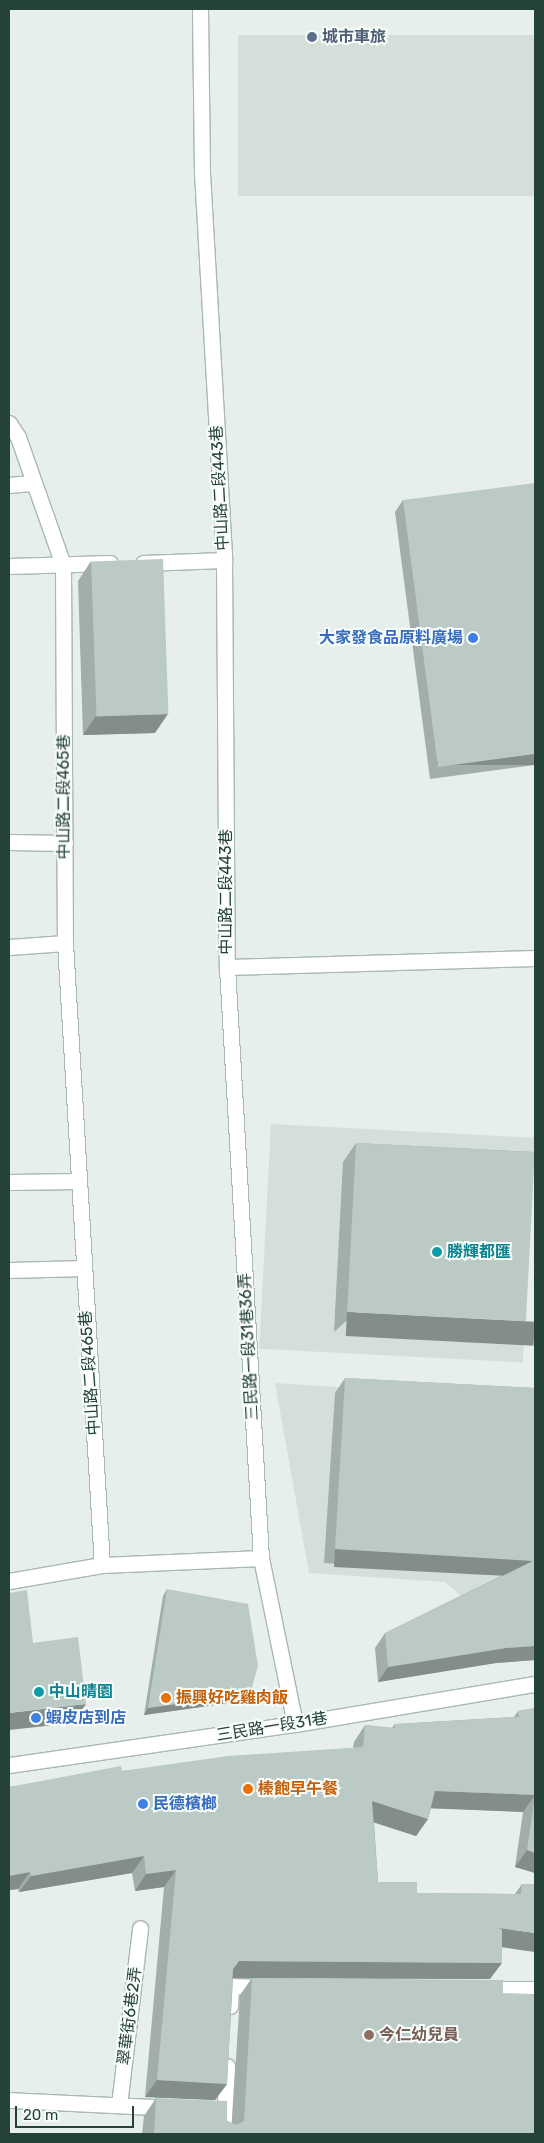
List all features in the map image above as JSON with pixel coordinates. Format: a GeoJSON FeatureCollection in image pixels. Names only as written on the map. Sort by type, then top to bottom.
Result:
{"type":"FeatureCollection","features":[{"type":"Feature","properties":{"kind":"street","name":"中山路二段443巷"},"geometry":{"type":"LineString","coordinates":[[200,9],[202,173],[224,560],[227,967]]}},
{"type":"Feature","properties":{"kind":"street","name":"中山路二段465巷"},"geometry":{"type":"LineString","coordinates":[[9,423],[18,438],[63,565],[65,943],[102,1565]]}},
{"type":"Feature","properties":{"kind":"street"},"geometry":{"type":"LineString","coordinates":[[9,485],[34,483]]}},
{"type":"Feature","properties":{"kind":"street"},"geometry":{"type":"LineString","coordinates":[[9,566],[224,560]]}},
{"type":"Feature","properties":{"kind":"street"},"geometry":{"type":"LineString","coordinates":[[9,842],[65,843]]}},
{"type":"Feature","properties":{"kind":"street"},"geometry":{"type":"LineString","coordinates":[[9,947],[65,943]]}},
{"type":"Feature","properties":{"kind":"street"},"geometry":{"type":"LineString","coordinates":[[227,967],[535,958]]}},
{"type":"Feature","properties":{"kind":"street","name":"三民路一段31巷36弄"},"geometry":{"type":"LineString","coordinates":[[227,967],[261,1558],[295,1724]]}},
{"type":"Feature","properties":{"kind":"street"},"geometry":{"type":"LineString","coordinates":[[9,1182],[78,1181]]}},
{"type":"Feature","properties":{"kind":"street"},"geometry":{"type":"LineString","coordinates":[[9,1270],[84,1268]]}},
{"type":"Feature","properties":{"kind":"street"},"geometry":{"type":"LineString","coordinates":[[9,1581],[102,1565],[261,1558]]}},
{"type":"Feature","properties":{"kind":"street","name":"三民路一段31巷"},"geometry":{"type":"LineString","coordinates":[[9,1765],[295,1724],[535,1684]]}},
{"type":"Feature","properties":{"kind":"street","name":"翠華街6巷2弄"},"geometry":{"type":"LineString","coordinates":[[119,2105],[140,1928]]}},
{"type":"Feature","properties":{"kind":"street"},"geometry":{"type":"LineString","coordinates":[[229,2024],[231,1986],[280,1987]]}},
{"type":"Feature","properties":{"kind":"street"},"geometry":{"type":"LineString","coordinates":[[466,1989],[535,1989]]}},
{"type":"Feature","properties":{"kind":"street"},"geometry":{"type":"LineString","coordinates":[[223,2134],[228,2053]]}},
{"type":"Feature","properties":{"kind":"street"},"geometry":{"type":"LineString","coordinates":[[9,2100],[186,2108]]}},
{"type":"Feature","properties":{"kind":"street"},"geometry":{"type":"LineString","coordinates":[[206,2109],[225,2110]]}},
{"type":"Feature","properties":{"kind":"shaded area"},"geometry":{"type":"Polygon","coordinates":[[[238,35],[535,35],[535,196],[238,196],[238,35]]]}},
{"type":"Feature","properties":{"kind":"shaded area"},"geometry":{"type":"Polygon","coordinates":[[[271,1124],[535,1138],[523,1363],[259,1349],[271,1124]]]}},
{"type":"Feature","properties":{"kind":"shaded area"},"geometry":{"type":"Polygon","coordinates":[[[275,1383],[535,1400],[535,1634],[466,1600],[445,1582],[309,1573],[275,1383]]]}},
{"type":"Feature","properties":{"kind":"building","name":"大家發食品原料廣場"},"geometry":{"type":"Polygon","coordinates":[[[535,483],[535,754],[438,767],[403,500],[535,483]]]}},
{"type":"Feature","properties":{"kind":"building"},"geometry":{"type":"Polygon","coordinates":[[[163,559],[168,714],[96,716],[91,562],[163,559]]]}},
{"type":"Feature","properties":{"kind":"building","name":"勝輝都匯"},"geometry":{"type":"Polygon","coordinates":[[[356,1143],[535,1152],[526,1321],[347,1312],[356,1143]]]}},
{"type":"Feature","properties":{"kind":"building"},"geometry":{"type":"Polygon","coordinates":[[[345,1378],[535,1388],[535,1646],[506,1648],[388,1667],[385,1633],[533,1561],[335,1549],[345,1378]]]}},
{"type":"Feature","properties":{"kind":"building"},"geometry":{"type":"Polygon","coordinates":[[[167,1589],[248,1604],[258,1666],[252,1687],[242,1695],[148,1708],[167,1589]]]}},
{"type":"Feature","properties":{"kind":"building"},"geometry":{"type":"Polygon","coordinates":[[[27,1590],[33,1643],[78,1637],[86,1704],[9,1713],[9,1593],[27,1590]]]}},
{"type":"Feature","properties":{"kind":"building"},"geometry":{"type":"Polygon","coordinates":[[[535,1708],[535,1795],[435,1791],[428,1819],[372,1801],[378,1882],[417,1882],[417,1893],[521,1894],[522,1884],[535,1884],[535,1933],[499,1928],[502,1930],[502,1963],[239,1961],[233,1969],[227,2084],[157,2080],[176,1870],[146,1874],[144,1856],[31,1876],[30,1872],[9,1876],[9,1787],[121,1766],[122,1771],[228,1756],[363,1747],[365,1725],[395,1728],[395,1724],[519,1717],[518,1711],[535,1708]]]}},
{"type":"Feature","properties":{"kind":"building"},"geometry":{"type":"Polygon","coordinates":[[[535,1795],[535,1853],[527,1850],[535,1795]]]}},
{"type":"Feature","properties":{"kind":"building"},"geometry":{"type":"Polygon","coordinates":[[[252,1978],[503,1980],[503,1993],[535,1994],[535,2134],[154,2134],[156,2098],[227,2101],[227,2121],[236,2125],[244,2121],[252,1978]]]}},
{"type":"Feature","properties":{"kind":"place","name":"城市車旅"},"geometry":{"type":"Point","coordinates":[312,37]}},
{"type":"Feature","properties":{"kind":"place","name":"大家發食品原料廣場"},"geometry":{"type":"Point","coordinates":[473,638]}},
{"type":"Feature","properties":{"kind":"place","name":"勝輝都匯"},"geometry":{"type":"Point","coordinates":[437,1252]}},
{"type":"Feature","properties":{"kind":"place","name":"中山晴園"},"geometry":{"type":"Point","coordinates":[39,1692]}},
{"type":"Feature","properties":{"kind":"place","name":"振興好吃雞肉飯"},"geometry":{"type":"Point","coordinates":[166,1698]}},
{"type":"Feature","properties":{"kind":"place","name":"蝦皮店到店"},"geometry":{"type":"Point","coordinates":[36,1718]}},
{"type":"Feature","properties":{"kind":"place","name":"榛飽早午餐"},"geometry":{"type":"Point","coordinates":[248,1789]}},
{"type":"Feature","properties":{"kind":"place","name":"民德檳榔"},"geometry":{"type":"Point","coordinates":[143,1804]}},
{"type":"Feature","properties":{"kind":"place","name":"今仁幼兒員"},"geometry":{"type":"Point","coordinates":[369,2035]}}]}
